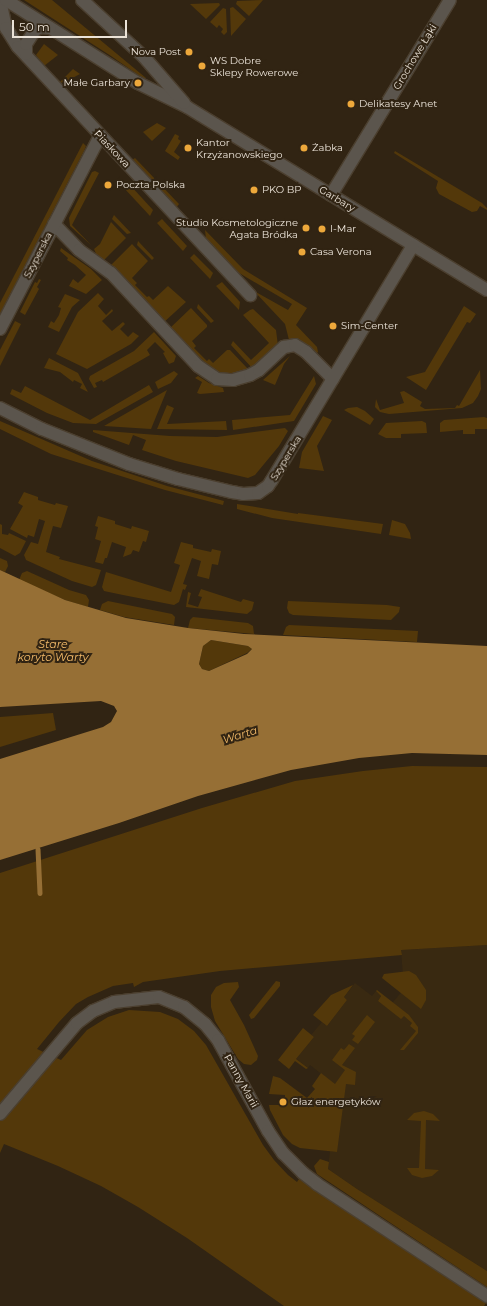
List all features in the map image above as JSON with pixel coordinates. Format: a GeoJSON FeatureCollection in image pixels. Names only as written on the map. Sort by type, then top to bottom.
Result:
{"type":"FeatureCollection","features":[{"type":"Feature","properties":{"kind":"street","name":"Piaskowa"},"geometry":{"type":"LineString","coordinates":[[0,0],[10,36],[100,136],[250,295]]}},
{"type":"Feature","properties":{"kind":"street","name":"Garbary"},"geometry":{"type":"LineString","coordinates":[[6,0],[138,83],[187,107],[487,290]]}},
{"type":"Feature","properties":{"kind":"street","name":"Garbary"},"geometry":{"type":"LineString","coordinates":[[82,0],[144,57],[187,107]]}},
{"type":"Feature","properties":{"kind":"street","name":"Grochowe Łąki"},"geometry":{"type":"LineString","coordinates":[[331,195],[450,0]]}},
{"type":"Feature","properties":{"kind":"street"},"geometry":{"type":"LineString","coordinates":[[26,54],[26,44],[35,30],[41,27],[50,28]]}},
{"type":"Feature","properties":{"kind":"street","name":"Szyperska"},"geometry":{"type":"LineString","coordinates":[[0,329],[100,136]]}},
{"type":"Feature","properties":{"kind":"street","name":"Szyperska"},"geometry":{"type":"LineString","coordinates":[[54,224],[79,250],[111,273],[198,366],[217,379],[233,380],[250,375],[259,370],[284,347],[295,345],[333,379]]}},
{"type":"Feature","properties":{"kind":"street","name":"Szyperska"},"geometry":{"type":"LineString","coordinates":[[0,408],[42,429],[129,464],[178,479],[232,492],[251,495],[262,492],[272,480],[413,245]]}},
{"type":"Feature","properties":{"kind":"street","name":"Panny Marii"},"geometry":{"type":"LineString","coordinates":[[0,1114],[77,1023],[93,1011],[114,1002],[159,997],[184,1007],[205,1024],[218,1040],[268,1131],[283,1153],[302,1173],[322,1188],[486,1295]]}},
{"type":"Feature","properties":{"kind":"shaded area"},"geometry":{"type":"Polygon","coordinates":[[[24,0],[52,0],[146,78],[144,79],[24,0]]]}},
{"type":"Feature","properties":{"kind":"shaded area"},"geometry":{"type":"Polygon","coordinates":[[[263,0],[249,16],[236,4],[237,1],[263,0]]]}},
{"type":"Feature","properties":{"kind":"shaded area"},"geometry":{"type":"Polygon","coordinates":[[[219,3],[220,5],[206,19],[190,4],[219,3]]]}},
{"type":"Feature","properties":{"kind":"shaded area"},"geometry":{"type":"Polygon","coordinates":[[[233,7],[246,19],[231,36],[230,8],[233,7]]]}},
{"type":"Feature","properties":{"kind":"shaded area"},"geometry":{"type":"Polygon","coordinates":[[[223,8],[226,9],[227,32],[224,35],[221,32],[223,29],[219,25],[217,28],[210,22],[223,8]]]}},
{"type":"Feature","properties":{"kind":"shaded area"},"geometry":{"type":"Polygon","coordinates":[[[44,44],[58,55],[44,66],[36,55],[44,44]]]}},
{"type":"Feature","properties":{"kind":"shaded area"},"geometry":{"type":"Polygon","coordinates":[[[73,69],[80,74],[65,82],[59,83],[73,69]]]}},
{"type":"Feature","properties":{"kind":"shaded area"},"geometry":{"type":"Polygon","coordinates":[[[157,123],[166,128],[152,141],[143,132],[157,123]]]}},
{"type":"Feature","properties":{"kind":"shaded area"},"geometry":{"type":"Polygon","coordinates":[[[175,134],[179,136],[178,139],[181,141],[174,152],[180,157],[178,160],[165,151],[175,134]]]}},
{"type":"Feature","properties":{"kind":"shaded area"},"geometry":{"type":"Polygon","coordinates":[[[83,143],[86,146],[84,151],[0,314],[0,303],[83,143]]]}},
{"type":"Feature","properties":{"kind":"shaded area"},"geometry":{"type":"Polygon","coordinates":[[[395,151],[482,203],[487,210],[480,206],[477,211],[472,212],[439,194],[436,188],[438,181],[394,153],[395,151]]]}},
{"type":"Feature","properties":{"kind":"shaded area"},"geometry":{"type":"Polygon","coordinates":[[[135,158],[179,204],[176,208],[132,160],[135,158]]]}},
{"type":"Feature","properties":{"kind":"shaded area"},"geometry":{"type":"Polygon","coordinates":[[[95,171],[99,173],[72,225],[91,245],[70,226],[69,218],[92,172],[95,171]]]}},
{"type":"Feature","properties":{"kind":"shaded area"},"geometry":{"type":"Polygon","coordinates":[[[130,185],[153,210],[150,216],[124,188],[130,185]]]}},
{"type":"Feature","properties":{"kind":"shaded area"},"geometry":{"type":"Polygon","coordinates":[[[114,215],[131,233],[127,234],[112,219],[114,215]]]}},
{"type":"Feature","properties":{"kind":"shaded area"},"geometry":{"type":"Polygon","coordinates":[[[162,219],[187,246],[183,251],[157,223],[162,219]]]}},
{"type":"Feature","properties":{"kind":"shaded area"},"geometry":{"type":"Polygon","coordinates":[[[111,222],[126,238],[104,260],[97,256],[94,249],[100,244],[111,222]]]}},
{"type":"Feature","properties":{"kind":"shaded area"},"geometry":{"type":"Polygon","coordinates":[[[205,230],[243,269],[307,308],[296,325],[317,347],[318,352],[315,355],[289,340],[285,324],[254,291],[288,310],[292,304],[234,270],[206,239],[205,230]]]}},
{"type":"Feature","properties":{"kind":"shaded area"},"geometry":{"type":"Polygon","coordinates":[[[138,241],[154,258],[152,260],[137,245],[138,241]]]}},
{"type":"Feature","properties":{"kind":"shaded area"},"geometry":{"type":"Polygon","coordinates":[[[132,244],[148,261],[132,278],[137,283],[135,285],[147,297],[149,296],[153,300],[168,286],[186,302],[163,323],[110,266],[132,244]]]}},
{"type":"Feature","properties":{"kind":"shaded area"},"geometry":{"type":"Polygon","coordinates":[[[61,248],[91,269],[102,280],[86,294],[69,286],[73,279],[78,283],[86,275],[67,260],[68,258],[60,251],[61,248]]]}},
{"type":"Feature","properties":{"kind":"shaded area"},"geometry":{"type":"Polygon","coordinates":[[[194,254],[213,273],[210,279],[190,258],[194,254]]]}},
{"type":"Feature","properties":{"kind":"shaded area"},"geometry":{"type":"Polygon","coordinates":[[[39,279],[41,280],[37,287],[39,289],[25,315],[20,312],[35,282],[37,283],[39,279]]]}},
{"type":"Feature","properties":{"kind":"shaded area"},"geometry":{"type":"Polygon","coordinates":[[[222,282],[240,302],[239,310],[216,286],[222,282]]]}},
{"type":"Feature","properties":{"kind":"shaded area"},"geometry":{"type":"Polygon","coordinates":[[[98,293],[104,299],[98,306],[106,315],[112,309],[113,311],[102,321],[112,331],[123,322],[125,324],[120,329],[128,337],[133,332],[139,336],[131,344],[87,369],[56,354],[78,312],[98,293]]]}},
{"type":"Feature","properties":{"kind":"shaded area"},"geometry":{"type":"Polygon","coordinates":[[[65,294],[80,300],[72,307],[59,332],[48,327],[51,321],[54,323],[59,315],[61,308],[58,307],[65,294]]]}},
{"type":"Feature","properties":{"kind":"shaded area"},"geometry":{"type":"Polygon","coordinates":[[[198,304],[214,321],[211,323],[197,308],[198,304]]]}},
{"type":"Feature","properties":{"kind":"shaded area"},"geometry":{"type":"Polygon","coordinates":[[[464,306],[476,314],[470,323],[467,322],[426,390],[406,377],[425,372],[464,306]]]}},
{"type":"Feature","properties":{"kind":"shaded area"},"geometry":{"type":"Polygon","coordinates":[[[191,308],[207,325],[207,327],[192,341],[196,346],[194,348],[207,361],[209,359],[213,363],[227,350],[230,350],[248,369],[231,375],[221,375],[205,365],[169,329],[191,308]]]}},
{"type":"Feature","properties":{"kind":"shaded area"},"geometry":{"type":"Polygon","coordinates":[[[253,309],[276,330],[278,346],[258,365],[252,368],[231,345],[233,341],[251,360],[269,343],[243,315],[253,309]]]}},
{"type":"Feature","properties":{"kind":"shaded area"},"geometry":{"type":"Polygon","coordinates":[[[15,321],[21,324],[0,366],[0,350],[15,321]]]}},
{"type":"Feature","properties":{"kind":"shaded area"},"geometry":{"type":"Polygon","coordinates":[[[154,332],[176,356],[174,362],[169,364],[163,353],[165,352],[155,342],[147,350],[150,355],[103,382],[102,380],[95,383],[97,387],[94,388],[89,379],[90,376],[134,351],[154,332]]]}},
{"type":"Feature","properties":{"kind":"shaded area"},"geometry":{"type":"Polygon","coordinates":[[[290,356],[284,364],[275,385],[263,380],[290,356]]]}},
{"type":"Feature","properties":{"kind":"shaded area"},"geometry":{"type":"Polygon","coordinates":[[[49,358],[78,373],[88,392],[80,388],[82,384],[74,380],[73,382],[60,372],[44,368],[49,358]]]}},
{"type":"Feature","properties":{"kind":"shaded area"},"geometry":{"type":"Polygon","coordinates":[[[480,370],[481,389],[478,396],[473,403],[462,408],[389,414],[380,412],[375,407],[376,399],[380,410],[404,403],[400,392],[404,391],[422,402],[420,406],[425,409],[455,408],[457,405],[459,406],[480,370]]]}},
{"type":"Feature","properties":{"kind":"shaded area"},"geometry":{"type":"Polygon","coordinates":[[[174,371],[178,374],[171,383],[158,389],[155,382],[174,371]]]}},
{"type":"Feature","properties":{"kind":"shaded area"},"geometry":{"type":"Polygon","coordinates":[[[198,376],[209,383],[223,388],[224,392],[197,393],[202,382],[195,378],[198,376]]]}},
{"type":"Feature","properties":{"kind":"shaded area"},"geometry":{"type":"Polygon","coordinates":[[[314,376],[316,384],[294,421],[233,430],[232,420],[290,415],[314,376]]]}},
{"type":"Feature","properties":{"kind":"shaded area"},"geometry":{"type":"Polygon","coordinates":[[[149,385],[153,392],[96,424],[73,423],[47,413],[10,394],[12,389],[21,393],[25,386],[90,420],[149,385]]]}},
{"type":"Feature","properties":{"kind":"shaded area"},"geometry":{"type":"Polygon","coordinates":[[[167,390],[151,429],[104,426],[167,390]]]}},
{"type":"Feature","properties":{"kind":"shaded area"},"geometry":{"type":"Polygon","coordinates":[[[167,405],[174,408],[167,424],[226,421],[227,430],[157,429],[167,405]]]}},
{"type":"Feature","properties":{"kind":"shaded area"},"geometry":{"type":"Polygon","coordinates":[[[357,407],[365,411],[374,419],[370,425],[344,410],[357,407]]]}},
{"type":"Feature","properties":{"kind":"shaded area"},"geometry":{"type":"Polygon","coordinates":[[[323,416],[332,420],[317,446],[324,471],[299,468],[302,452],[323,416]]]}},
{"type":"Feature","properties":{"kind":"shaded area"},"geometry":{"type":"Polygon","coordinates":[[[487,418],[487,429],[475,429],[475,434],[463,434],[463,430],[440,432],[440,423],[444,420],[487,418]]]}},
{"type":"Feature","properties":{"kind":"shaded area"},"geometry":{"type":"Polygon","coordinates":[[[0,421],[92,461],[167,486],[224,501],[223,505],[165,490],[51,454],[0,429],[0,421]]]}},
{"type":"Feature","properties":{"kind":"shaded area"},"geometry":{"type":"Polygon","coordinates":[[[422,421],[426,423],[427,433],[401,434],[401,438],[386,438],[378,434],[386,423],[422,421]]]}},
{"type":"Feature","properties":{"kind":"shaded area"},"geometry":{"type":"Polygon","coordinates":[[[285,428],[288,431],[279,446],[255,475],[248,478],[176,461],[142,450],[146,440],[133,435],[129,445],[93,432],[93,430],[170,436],[217,437],[285,428]]]}},
{"type":"Feature","properties":{"kind":"shaded area"},"geometry":{"type":"Polygon","coordinates":[[[24,492],[38,497],[38,500],[55,505],[56,503],[68,506],[61,528],[53,526],[46,552],[60,557],[59,559],[101,570],[96,585],[92,587],[72,581],[26,560],[24,555],[31,542],[38,544],[45,521],[39,519],[34,537],[28,535],[27,538],[10,529],[23,506],[18,503],[24,492]]]}},
{"type":"Feature","properties":{"kind":"shaded area"},"geometry":{"type":"Polygon","coordinates":[[[237,504],[298,514],[383,524],[381,534],[272,518],[237,509],[237,504]]]}},
{"type":"Feature","properties":{"kind":"shaded area"},"geometry":{"type":"Polygon","coordinates":[[[98,516],[115,521],[115,524],[131,529],[132,526],[149,531],[146,542],[143,541],[139,552],[133,550],[131,554],[123,557],[126,547],[112,542],[107,558],[105,558],[103,564],[95,562],[101,541],[95,539],[98,527],[95,526],[98,516]]]}},
{"type":"Feature","properties":{"kind":"shaded area"},"geometry":{"type":"Polygon","coordinates":[[[392,520],[405,524],[410,533],[411,539],[389,535],[392,520]]]}},
{"type":"Feature","properties":{"kind":"shaded area"},"geometry":{"type":"Polygon","coordinates":[[[0,524],[2,525],[2,534],[8,535],[9,533],[26,541],[20,553],[15,556],[0,548],[0,524]]]}},
{"type":"Feature","properties":{"kind":"shaded area"},"geometry":{"type":"Polygon","coordinates":[[[181,542],[193,545],[193,548],[211,552],[212,549],[221,551],[218,565],[212,564],[209,579],[197,576],[201,561],[192,558],[183,584],[187,585],[185,590],[183,589],[179,602],[174,605],[104,591],[102,587],[106,572],[171,592],[180,565],[174,563],[181,542]]]}},
{"type":"Feature","properties":{"kind":"shaded area"},"geometry":{"type":"Polygon","coordinates":[[[0,558],[7,561],[8,566],[5,572],[0,570],[0,558]]]}},
{"type":"Feature","properties":{"kind":"shaded area"},"geometry":{"type":"Polygon","coordinates":[[[27,571],[69,590],[86,595],[89,600],[88,607],[65,600],[19,580],[22,573],[27,571]]]}},
{"type":"Feature","properties":{"kind":"shaded area"},"geometry":{"type":"Polygon","coordinates":[[[201,589],[241,602],[243,599],[254,602],[252,610],[247,614],[186,607],[188,592],[191,593],[188,604],[198,607],[202,597],[198,596],[201,589]]]}},
{"type":"Feature","properties":{"kind":"shaded area"},"geometry":{"type":"Polygon","coordinates":[[[108,601],[172,614],[175,617],[174,625],[124,617],[100,610],[102,604],[108,601]]]}},
{"type":"Feature","properties":{"kind":"shaded area"},"geometry":{"type":"Polygon","coordinates":[[[288,601],[387,605],[400,607],[399,612],[391,620],[293,615],[289,613],[287,608],[288,601]]]}},
{"type":"Feature","properties":{"kind":"shaded area"},"geometry":{"type":"Polygon","coordinates":[[[193,617],[248,623],[253,626],[254,634],[188,628],[190,620],[193,617]]]}},
{"type":"Feature","properties":{"kind":"shaded area"},"geometry":{"type":"Polygon","coordinates":[[[289,625],[418,631],[417,642],[283,635],[286,627],[289,625]]]}},
{"type":"Feature","properties":{"kind":"shaded area"},"geometry":{"type":"Polygon","coordinates":[[[211,640],[248,646],[252,649],[247,653],[209,671],[202,669],[199,664],[203,646],[211,640]]]}},
{"type":"Feature","properties":{"kind":"shaded area"},"geometry":{"type":"Polygon","coordinates":[[[53,713],[56,730],[0,747],[0,717],[53,713]]]}},
{"type":"Feature","properties":{"kind":"shaded area"},"geometry":{"type":"Polygon","coordinates":[[[412,766],[487,767],[487,945],[401,950],[402,955],[220,971],[143,982],[134,987],[133,983],[113,986],[76,1004],[37,1049],[61,1060],[87,1030],[108,1017],[129,1010],[160,1012],[178,1019],[194,1031],[206,1045],[263,1145],[288,1175],[297,1182],[299,1179],[486,1303],[484,1306],[284,1306],[187,1238],[101,1186],[58,1166],[4,1144],[0,1153],[0,873],[202,808],[295,781],[363,771],[412,766]]]}},
{"type":"Feature","properties":{"kind":"shaded area"},"geometry":{"type":"Polygon","coordinates":[[[487,945],[487,1271],[328,1169],[330,1151],[337,1152],[334,1084],[310,1065],[308,1068],[296,1059],[314,1037],[311,1035],[322,1022],[327,1026],[347,1000],[344,997],[355,983],[372,996],[376,991],[381,996],[378,1001],[388,1008],[404,989],[401,950],[487,945]]]}},
{"type":"Feature","properties":{"kind":"shaded area"},"geometry":{"type":"Polygon","coordinates":[[[409,971],[416,975],[426,990],[426,1000],[421,1009],[382,978],[384,974],[409,971]]]}},
{"type":"Feature","properties":{"kind":"shaded area"},"geometry":{"type":"Polygon","coordinates":[[[276,981],[280,982],[280,986],[254,1018],[251,1019],[249,1015],[276,981]]]}},
{"type":"Feature","properties":{"kind":"shaded area"},"geometry":{"type":"Polygon","coordinates":[[[238,982],[239,987],[230,1000],[244,1025],[258,1056],[257,1060],[251,1065],[244,1064],[238,1059],[215,1021],[211,1007],[211,995],[216,987],[224,983],[238,982]]]}},
{"type":"Feature","properties":{"kind":"shaded area"},"geometry":{"type":"Polygon","coordinates":[[[353,985],[344,997],[347,1000],[327,1026],[313,1015],[331,995],[353,985]]]}},
{"type":"Feature","properties":{"kind":"shaded area"},"geometry":{"type":"Polygon","coordinates":[[[377,990],[409,1015],[418,1027],[418,1033],[404,1050],[400,1050],[416,1031],[410,1026],[412,1023],[404,1016],[401,1019],[378,1001],[381,996],[376,991],[377,990]]]}},
{"type":"Feature","properties":{"kind":"shaded area"},"geometry":{"type":"Polygon","coordinates":[[[367,1015],[375,1022],[358,1044],[352,1040],[355,1036],[352,1034],[367,1015]]]}},
{"type":"Feature","properties":{"kind":"shaded area"},"geometry":{"type":"Polygon","coordinates":[[[303,1028],[314,1037],[296,1059],[308,1068],[306,1069],[295,1061],[289,1069],[278,1060],[303,1028]]]}},
{"type":"Feature","properties":{"kind":"shaded area"},"geometry":{"type":"Polygon","coordinates":[[[349,1044],[355,1048],[342,1065],[356,1072],[355,1085],[346,1084],[337,1152],[300,1148],[292,1144],[283,1135],[270,1110],[269,1105],[285,1105],[285,1095],[269,1094],[273,1076],[280,1078],[307,1098],[315,1089],[312,1086],[321,1073],[335,1084],[345,1070],[332,1060],[341,1048],[344,1050],[349,1044]]]}},
{"type":"Feature","properties":{"kind":"shaded area"},"geometry":{"type":"Polygon","coordinates":[[[424,1111],[433,1114],[440,1121],[426,1120],[425,1169],[439,1170],[432,1176],[422,1178],[412,1175],[407,1168],[419,1168],[421,1121],[407,1120],[414,1113],[424,1111]]]}},
{"type":"Feature","properties":{"kind":"shaded area"},"geometry":{"type":"Polygon","coordinates":[[[320,1159],[329,1162],[328,1169],[357,1189],[487,1271],[487,1287],[317,1174],[314,1166],[320,1159]]]}},
{"type":"Feature","properties":{"kind":"water"},"geometry":{"type":"Polygon","coordinates":[[[0,570],[65,600],[126,618],[188,628],[244,634],[487,646],[487,755],[412,753],[359,758],[291,770],[198,796],[119,823],[0,860],[0,759],[103,727],[111,722],[117,711],[114,706],[101,701],[0,707],[0,570]],[[211,640],[203,646],[199,664],[202,669],[209,671],[247,654],[252,649],[248,646],[211,640]]]}},
{"type":"Feature","properties":{"kind":"waterway"},"geometry":{"type":"LineString","coordinates":[[38,849],[40,893]]}},
{"type":"Feature","properties":{"kind":"place","name":"Nova Post"},"geometry":{"type":"Point","coordinates":[189,52]}},
{"type":"Feature","properties":{"kind":"place","name":"WS Dobre Sklepy Rowerowe"},"geometry":{"type":"Point","coordinates":[202,66]}},
{"type":"Feature","properties":{"kind":"place","name":"Małe Garbary"},"geometry":{"type":"Point","coordinates":[138,83]}},
{"type":"Feature","properties":{"kind":"place","name":"Delikatesy Anet"},"geometry":{"type":"Point","coordinates":[351,104]}},
{"type":"Feature","properties":{"kind":"place","name":"Kantor Krzyżanowskiego"},"geometry":{"type":"Point","coordinates":[188,148]}},
{"type":"Feature","properties":{"kind":"place","name":"Żabka"},"geometry":{"type":"Point","coordinates":[304,148]}},
{"type":"Feature","properties":{"kind":"place","name":"Poczta Polska"},"geometry":{"type":"Point","coordinates":[108,185]}},
{"type":"Feature","properties":{"kind":"place","name":"PKO BP"},"geometry":{"type":"Point","coordinates":[254,190]}},
{"type":"Feature","properties":{"kind":"place","name":"Studio Kosmetologiczne Agata Bródka"},"geometry":{"type":"Point","coordinates":[306,228]}},
{"type":"Feature","properties":{"kind":"place","name":"I-Mar"},"geometry":{"type":"Point","coordinates":[322,229]}},
{"type":"Feature","properties":{"kind":"place","name":"Casa Verona"},"geometry":{"type":"Point","coordinates":[302,252]}},
{"type":"Feature","properties":{"kind":"place","name":"Sim-Center"},"geometry":{"type":"Point","coordinates":[333,326]}},
{"type":"Feature","properties":{"kind":"place","name":"Głaz energetyków"},"geometry":{"type":"Point","coordinates":[283,1102]}},
{"type":"Feature","properties":{"kind":"water label","name":"Stare koryto Warty"},"geometry":{"type":"Point","coordinates":[53,651]}},
{"type":"Feature","properties":{"kind":"water label","name":"Warta"},"geometry":{"type":"Point","coordinates":[240,735]}}]}
